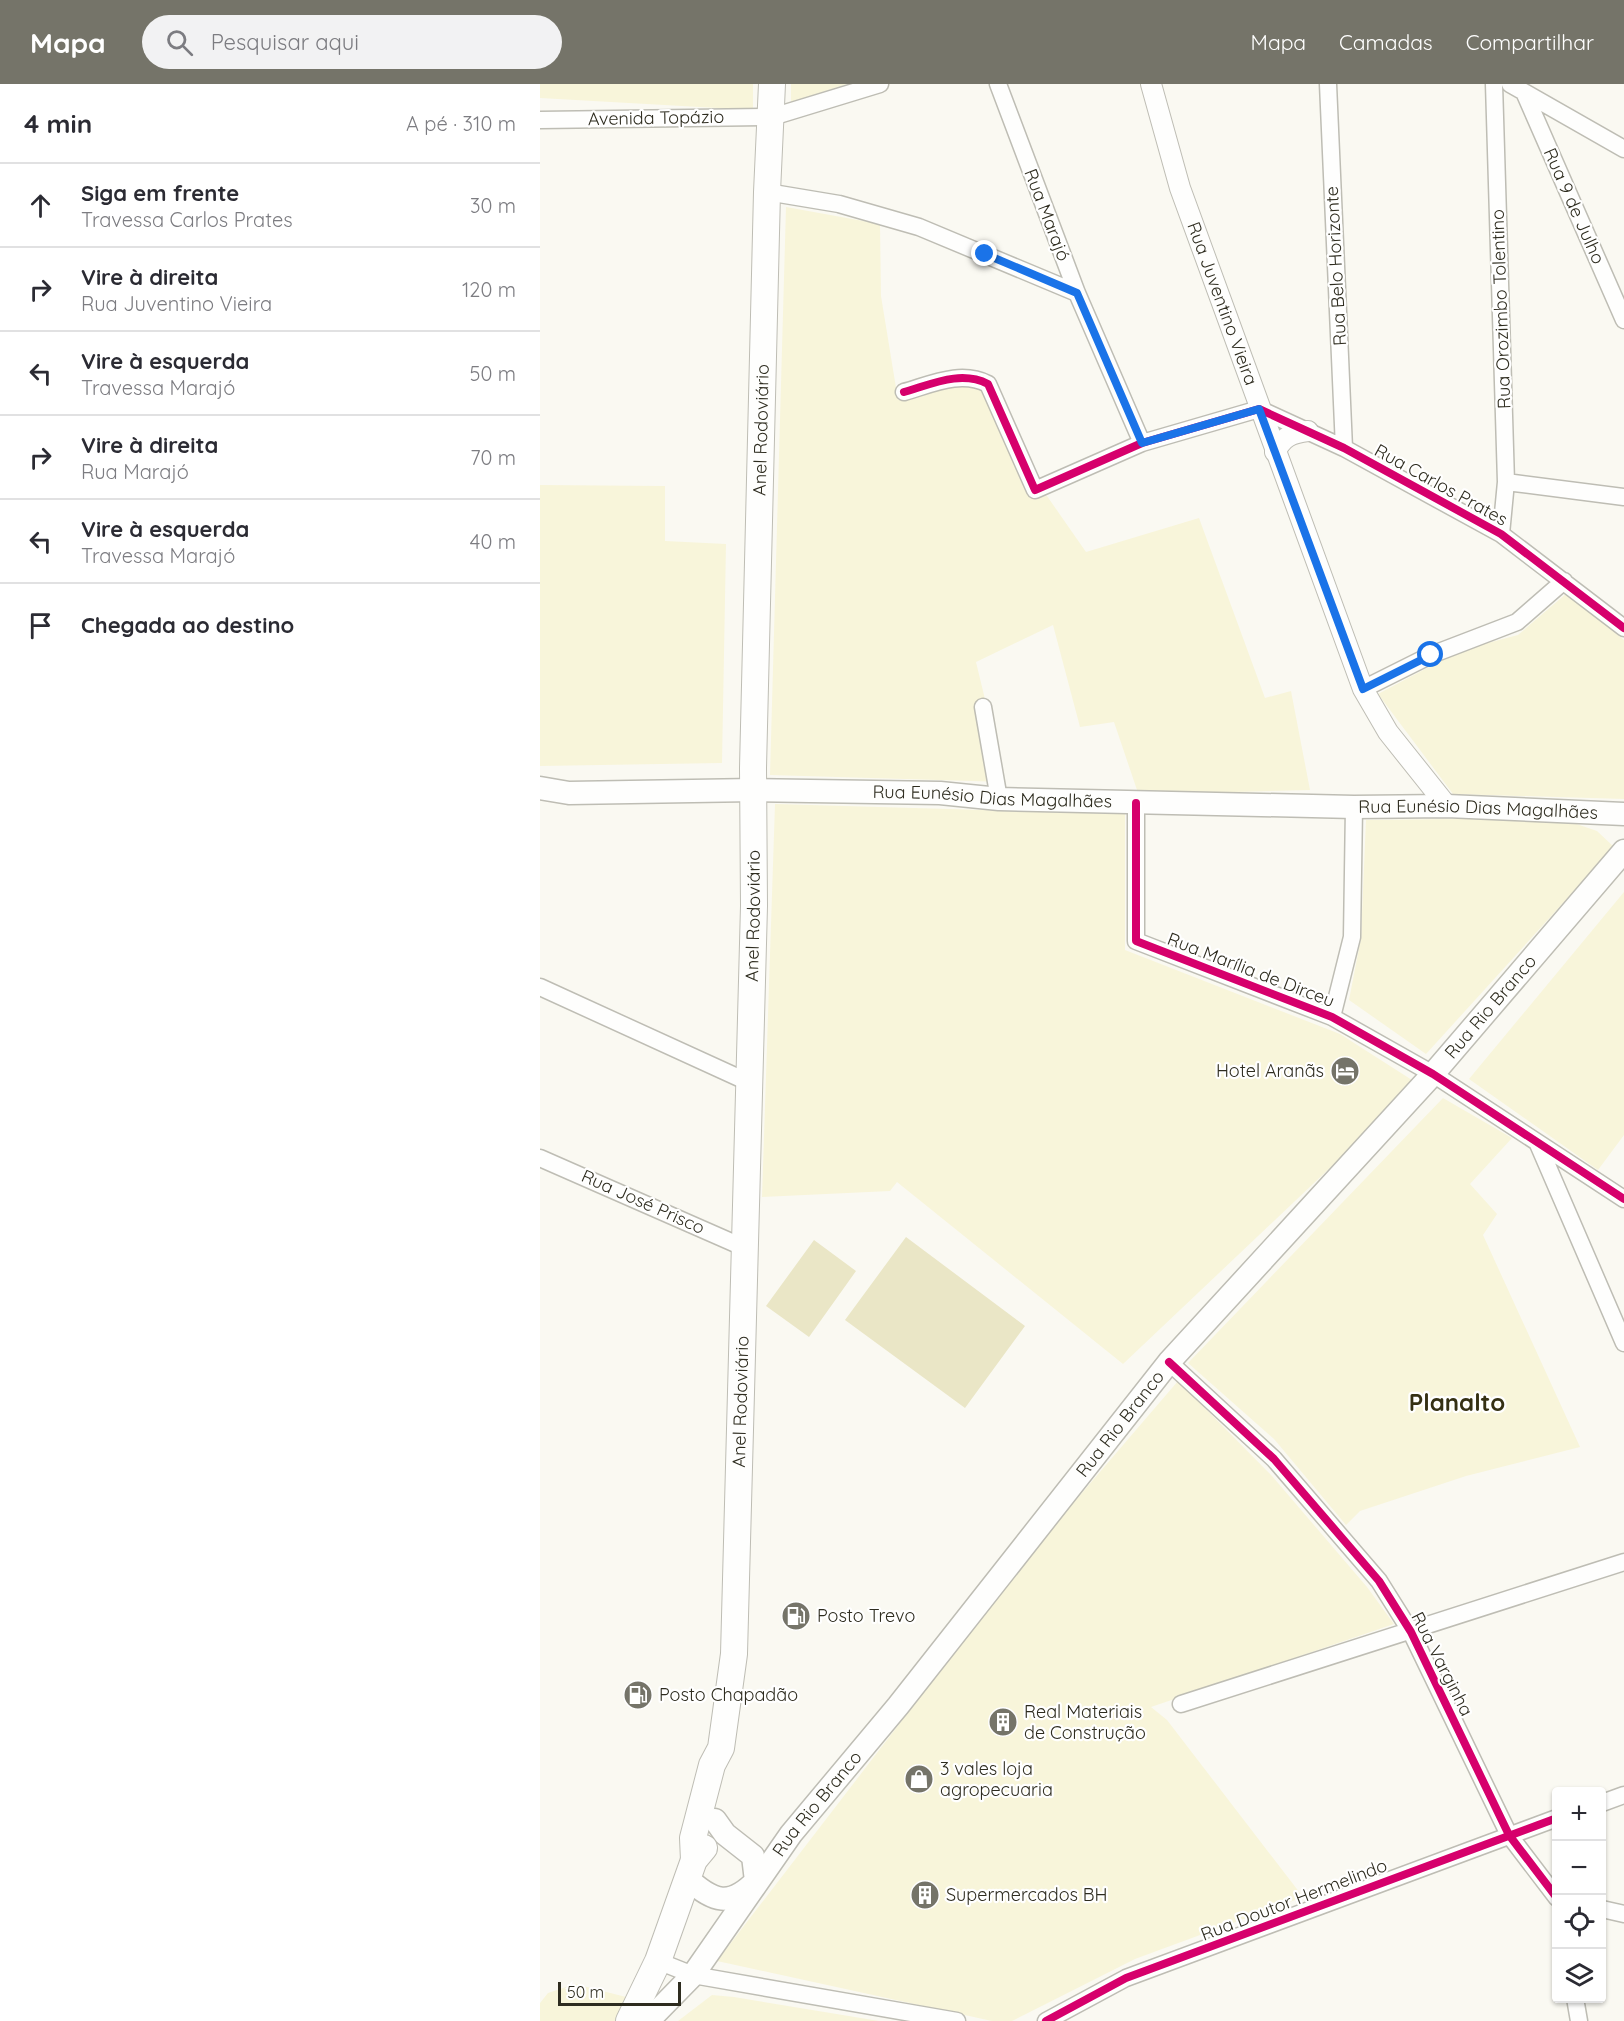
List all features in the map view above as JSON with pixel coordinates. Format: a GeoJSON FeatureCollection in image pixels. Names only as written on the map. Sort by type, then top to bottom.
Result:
{"type":"FeatureCollection","features":[{"type":"Feature","properties":{"kind":"main road","name":"Anel Rodoviário"},"geometry":{"type":"LineString","coordinates":[[691,1869],[693,1838],[712,1765],[721,1748],[734,1654],[745,1248],[767,192],[772,84]]}},
{"type":"Feature","properties":{"kind":"main road","name":"Rua Eunésio Dias Magalhães"},"geometry":{"type":"LineString","coordinates":[[540,788],[569,793],[754,790],[940,793],[999,799],[1354,807],[1448,806],[1624,814]]}},
{"type":"Feature","properties":{"kind":"main road","name":"Rua Rio Branco"},"geometry":{"type":"LineString","coordinates":[[648,2021],[693,1976],[756,1881],[791,1834],[898,1706],[1169,1362],[1432,1074],[1624,851]]}},
{"type":"Feature","properties":{"kind":"main road","name":"Anel Rodoviário"},"geometry":{"type":"LineString","coordinates":[[629,2021],[658,1961],[691,1869],[708,1843],[727,1769],[721,1748]]}},
{"type":"Feature","properties":{"kind":"main road"},"geometry":{"type":"LineString","coordinates":[[691,1869],[699,1889],[716,1898],[729,1900],[742,1894],[756,1881],[753,1856],[746,1848],[725,1834],[715,1820]]}},
{"type":"Feature","properties":{"kind":"main road"},"geometry":{"type":"LineString","coordinates":[[746,1848],[772,1846],[791,1834]]}},
{"type":"Feature","properties":{"kind":"street","name":"Avenida Topázio"},"geometry":{"type":"LineString","coordinates":[[540,120],[772,117],[880,84]]}},
{"type":"Feature","properties":{"kind":"street","name":"Rua Marajó"},"geometry":{"type":"LineString","coordinates":[[998,84],[1077,293],[1142,443]]}},
{"type":"Feature","properties":{"kind":"street","name":"Rua Juventino Vieira"},"geometry":{"type":"LineString","coordinates":[[1151,84],[1180,188],[1363,689],[1388,732],[1448,806]]}},
{"type":"Feature","properties":{"kind":"street","name":"Rua Belo Horizonte"},"geometry":{"type":"LineString","coordinates":[[1328,84],[1344,448]]}},
{"type":"Feature","properties":{"kind":"street","name":"Rua Orozimbo Tolentino"},"geometry":{"type":"LineString","coordinates":[[1494,84],[1506,482],[1501,534]]}},
{"type":"Feature","properties":{"kind":"street"},"geometry":{"type":"LineString","coordinates":[[1517,88],[1624,149]]}},
{"type":"Feature","properties":{"kind":"street","name":"Rua 9 de Julho"},"geometry":{"type":"LineString","coordinates":[[1517,88],[1624,320]]}},
{"type":"Feature","properties":{"kind":"street"},"geometry":{"type":"LineString","coordinates":[[767,192],[839,204],[909,224],[1077,293]]}},
{"type":"Feature","properties":{"kind":"street"},"geometry":{"type":"LineString","coordinates":[[904,392],[961,376],[975,377],[988,384],[1035,490],[1142,443],[1259,409]]}},
{"type":"Feature","properties":{"kind":"street","name":"Rua Carlos Prates"},"geometry":{"type":"LineString","coordinates":[[1259,409],[1344,448],[1501,534],[1624,628]]}},
{"type":"Feature","properties":{"kind":"street"},"geometry":{"type":"LineString","coordinates":[[1275,452],[1281,440],[1293,432],[1308,431]]}},
{"type":"Feature","properties":{"kind":"street"},"geometry":{"type":"LineString","coordinates":[[1506,482],[1624,497]]}},
{"type":"Feature","properties":{"kind":"street"},"geometry":{"type":"LineString","coordinates":[[1363,689],[1431,655],[1518,622],[1564,581]]}},
{"type":"Feature","properties":{"kind":"street"},"geometry":{"type":"LineString","coordinates":[[983,707],[999,799]]}},
{"type":"Feature","properties":{"kind":"street","name":"Rua Marília de Dirceu"},"geometry":{"type":"LineString","coordinates":[[1136,803],[1136,941],[1332,1017],[1432,1074],[1624,1199]]}},
{"type":"Feature","properties":{"kind":"street"},"geometry":{"type":"LineString","coordinates":[[1332,1017],[1352,937],[1354,807]]}},
{"type":"Feature","properties":{"kind":"street"},"geometry":{"type":"LineString","coordinates":[[540,987],[748,1082]]}},
{"type":"Feature","properties":{"kind":"street"},"geometry":{"type":"LineString","coordinates":[[1538,1144],[1624,1343]]}},
{"type":"Feature","properties":{"kind":"street","name":"Rua José Prisco"},"geometry":{"type":"LineString","coordinates":[[540,1158],[745,1248]]}},
{"type":"Feature","properties":{"kind":"street","name":"Rua Varginha"},"geometry":{"type":"LineString","coordinates":[[1169,1362],[1274,1459],[1379,1581],[1411,1632],[1509,1835],[1555,1895]]}},
{"type":"Feature","properties":{"kind":"street"},"geometry":{"type":"LineString","coordinates":[[1181,1704],[1624,1562]]}},
{"type":"Feature","properties":{"kind":"street"},"geometry":{"type":"LineString","coordinates":[[1606,1802],[1624,1795]]}},
{"type":"Feature","properties":{"kind":"street","name":"Rua Doutor Hermelindo"},"geometry":{"type":"LineString","coordinates":[[1046,2021],[1126,1978],[1552,1820]]}},
{"type":"Feature","properties":{"kind":"street"},"geometry":{"type":"LineString","coordinates":[[1606,1910],[1624,1914]]}},
{"type":"Feature","properties":{"kind":"street"},"geometry":{"type":"LineString","coordinates":[[658,1961],[693,1976],[957,2021]]}},
{"type":"Feature","properties":{"kind":"street"},"geometry":{"type":"LineString","coordinates":[[1576,2003],[1579,2021]]}},
{"type":"Feature","properties":{"kind":"shaded area"},"geometry":{"type":"Polygon","coordinates":[[[540,84],[753,84],[753,110],[540,98],[540,84]]]}},
{"type":"Feature","properties":{"kind":"shaded area"},"geometry":{"type":"Polygon","coordinates":[[[791,84],[847,84],[791,102],[791,84]]]}},
{"type":"Feature","properties":{"kind":"shaded area"},"geometry":{"type":"Polygon","coordinates":[[[786,207],[880,224],[881,296],[898,400],[969,382],[985,390],[1030,498],[1047,496],[1086,552],[1199,518],[1265,698],[1291,691],[1310,790],[1196,793],[1137,790],[1114,722],[1080,727],[1053,625],[976,662],[1005,782],[770,775],[786,207]]]}},
{"type":"Feature","properties":{"kind":"shaded area"},"geometry":{"type":"Polygon","coordinates":[[[540,485],[665,486],[665,541],[726,544],[722,763],[540,766],[540,485]]]}},
{"type":"Feature","properties":{"kind":"shaded area"},"geometry":{"type":"Polygon","coordinates":[[[1567,593],[1624,640],[1624,799],[1453,794],[1378,694],[1461,650],[1518,635],[1567,593]]]}},
{"type":"Feature","properties":{"kind":"shaded area"},"geometry":{"type":"Polygon","coordinates":[[[775,804],[1125,814],[1125,950],[1340,1034],[1412,1080],[1352,1147],[1123,1364],[897,1182],[890,1191],[762,1197],[775,804]]]}},
{"type":"Feature","properties":{"kind":"shaded area"},"geometry":{"type":"Polygon","coordinates":[[[1559,818],[1597,831],[1614,847],[1426,1054],[1349,1000],[1361,938],[1366,820],[1559,818]]]}},
{"type":"Feature","properties":{"kind":"shaded area"},"geometry":{"type":"Polygon","coordinates":[[[1624,892],[1624,1135],[1598,1170],[1469,1079],[1624,892]]]}},
{"type":"Feature","properties":{"kind":"shaded area"},"geometry":{"type":"Polygon","coordinates":[[[1443,1098],[1512,1138],[1470,1184],[1497,1214],[1483,1235],[1580,1447],[1466,1476],[1360,1511],[1346,1525],[1274,1439],[1188,1363],[1443,1098]]]}},
{"type":"Feature","properties":{"kind":"shaded area"},"geometry":{"type":"Polygon","coordinates":[[[906,1237],[1025,1326],[965,1408],[845,1320],[906,1237]]]}},
{"type":"Feature","properties":{"kind":"shaded area"},"geometry":{"type":"Polygon","coordinates":[[[814,1240],[856,1271],[809,1337],[766,1306],[814,1240]]]}},
{"type":"Feature","properties":{"kind":"shaded area"},"geometry":{"type":"Polygon","coordinates":[[[1178,1381],[1272,1476],[1367,1587],[1394,1624],[1151,1707],[1167,1720],[1303,1897],[1135,1959],[1012,2021],[992,2021],[717,1961],[1033,1550],[1178,1381]]]}},
{"type":"Feature","properties":{"kind":"shaded area"},"geometry":{"type":"Polygon","coordinates":[[[575,1984],[630,1998],[615,2021],[540,2021],[540,2003],[548,1993],[575,1984]]]}},
{"type":"Feature","properties":{"kind":"shaded area"},"geometry":{"type":"Polygon","coordinates":[[[712,1995],[734,1997],[879,2021],[678,2021],[712,1995]]]}},
{"type":"Feature","properties":{"kind":"cycle path"},"geometry":{"type":"LineString","coordinates":[[904,392],[957,378],[978,380],[988,384],[1035,490],[1142,443],[1259,409],[1344,448],[1501,534],[1624,628]]}},
{"type":"Feature","properties":{"kind":"cycle path"},"geometry":{"type":"LineString","coordinates":[[1136,803],[1136,941],[1332,1017],[1433,1074],[1624,1199]]}},
{"type":"Feature","properties":{"kind":"cycle path"},"geometry":{"type":"LineString","coordinates":[[1169,1362],[1274,1459],[1379,1581],[1411,1632],[1509,1835],[1555,1895]]}},
{"type":"Feature","properties":{"kind":"cycle path"},"geometry":{"type":"LineString","coordinates":[[1046,2021],[1126,1978],[1552,1820]]}},
{"type":"Feature","properties":{"kind":"place","name":"Hotel Aranãs"},"geometry":{"type":"Point","coordinates":[1345,1071]}},
{"type":"Feature","properties":{"kind":"place","name":"Posto Trevo"},"geometry":{"type":"Point","coordinates":[796,1616]}},
{"type":"Feature","properties":{"kind":"place","name":"Posto Chapadão"},"geometry":{"type":"Point","coordinates":[638,1695]}},
{"type":"Feature","properties":{"kind":"place","name":"Real Materiais de Construção"},"geometry":{"type":"Point","coordinates":[1003,1722]}},
{"type":"Feature","properties":{"kind":"place","name":"3 vales loja agropecuaria"},"geometry":{"type":"Point","coordinates":[919,1779]}},
{"type":"Feature","properties":{"kind":"place","name":"Supermercados BH"},"geometry":{"type":"Point","coordinates":[925,1895]}},
{"type":"Feature","properties":{"kind":"district","name":"Planalto"},"geometry":{"type":"Point","coordinates":[1457,1403]}},
{"type":"Feature","properties":{"kind":"route"},"geometry":{"type":"LineString","coordinates":[[985,254],[1077,293],[1142,443],[1259,409],[1363,689],[1431,655]]}}]}
